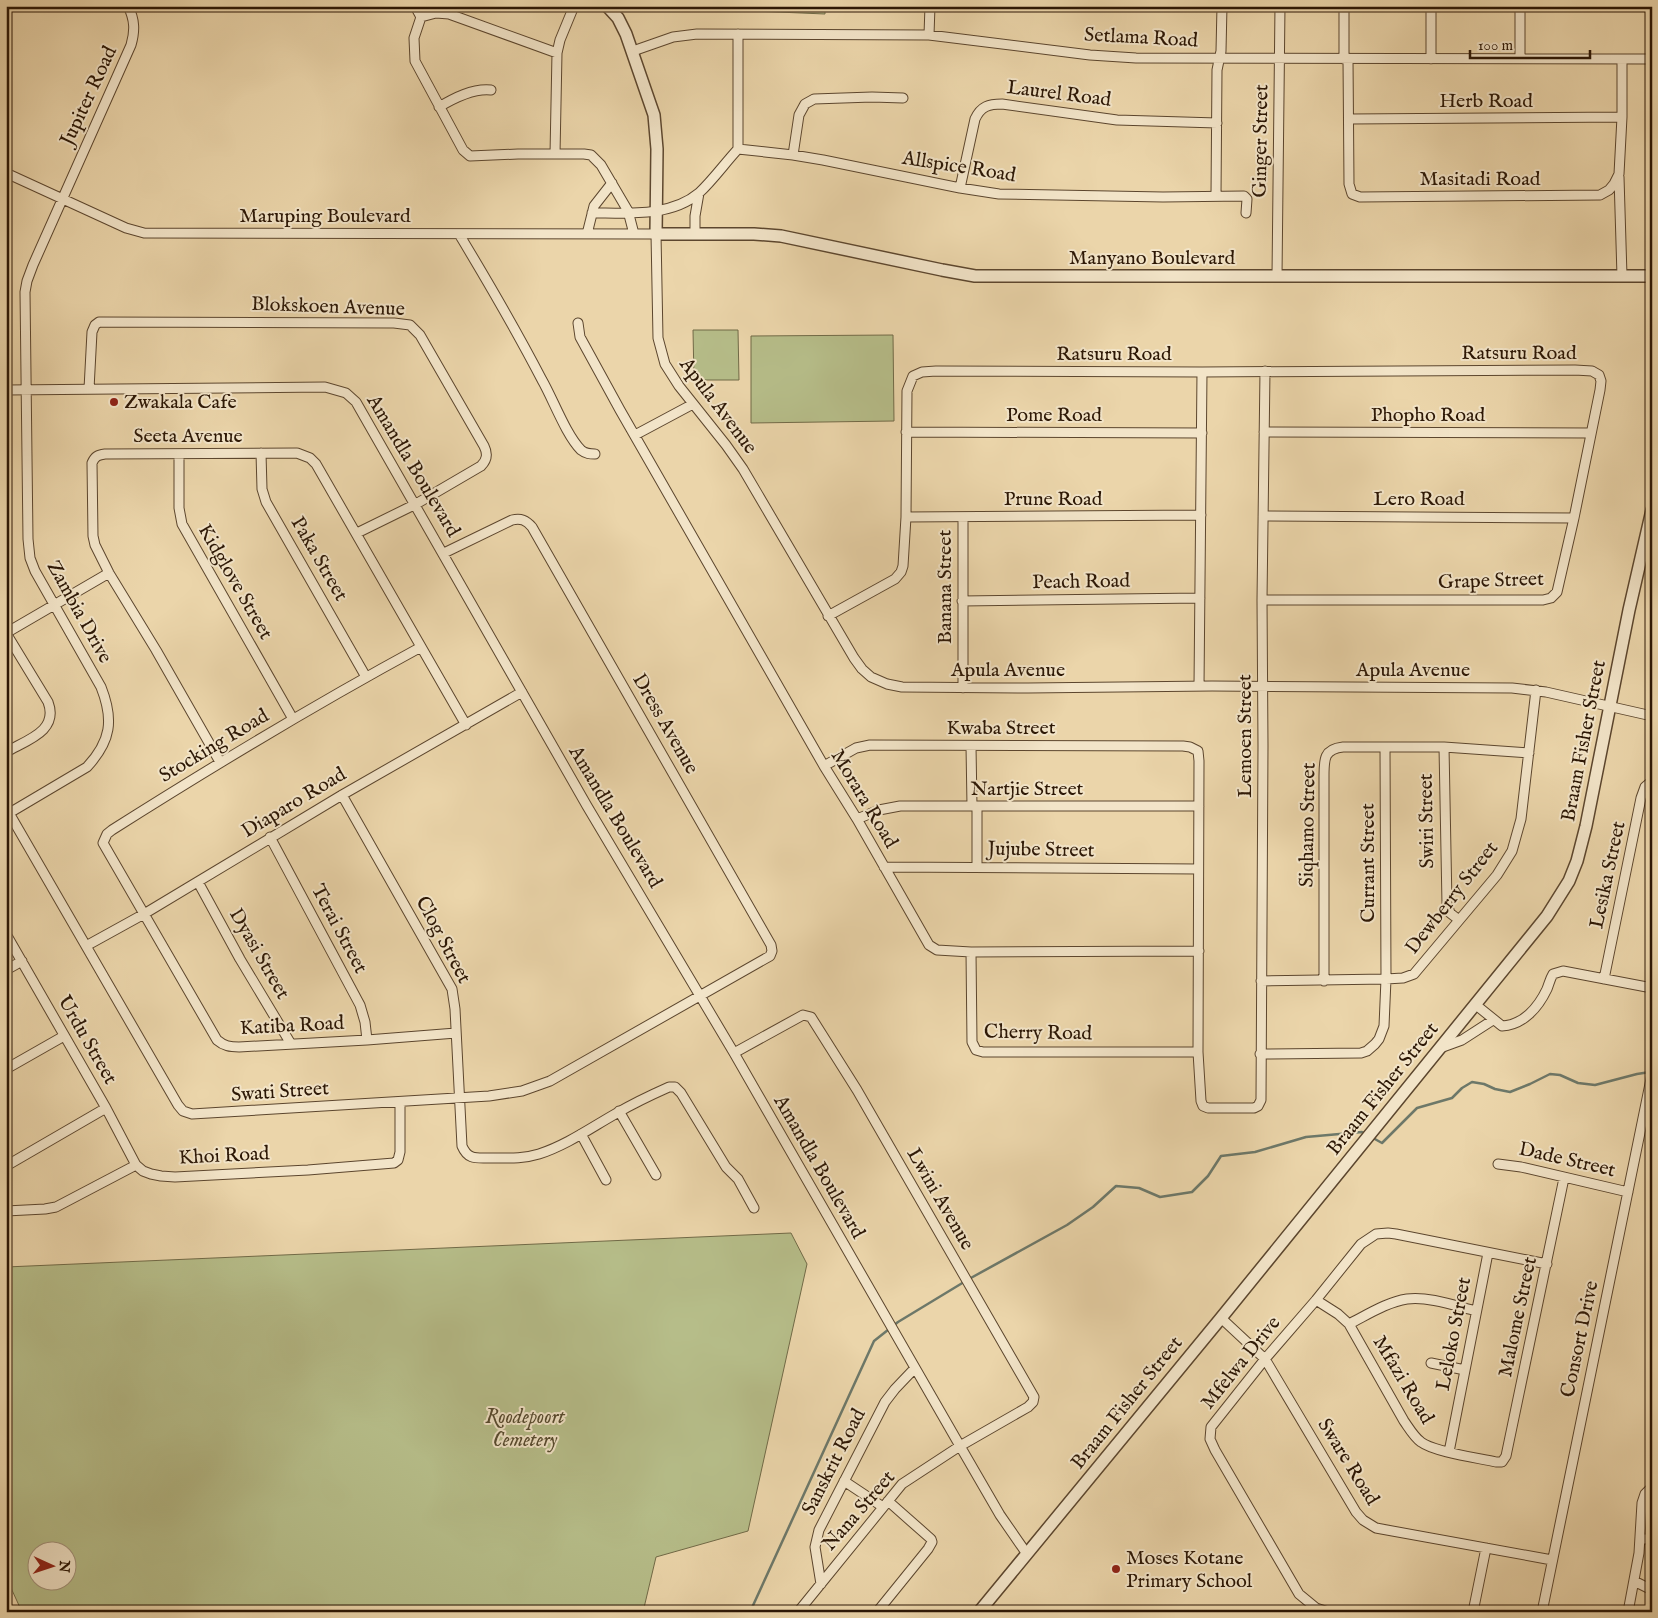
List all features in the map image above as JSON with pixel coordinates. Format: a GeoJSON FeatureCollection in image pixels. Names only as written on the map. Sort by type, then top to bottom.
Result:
{"type":"FeatureCollection","features":[{"type":"Feature","properties":{"kind":"street","name":"Jupiter Road"},"geometry":{"type":"LineString","coordinates":[[61,199],[131,45],[134,35],[134,22],[128,6]]}},
{"type":"Feature","properties":{"kind":"street"},"geometry":{"type":"LineString","coordinates":[[415,6],[421,17],[414,38],[414,54],[418,68],[462,150],[470,156],[518,154],[591,155],[596,159],[612,183],[629,213],[634,234]]}},
{"type":"Feature","properties":{"kind":"street"},"geometry":{"type":"LineString","coordinates":[[555,154],[557,53],[562,34],[574,6]]}},
{"type":"Feature","properties":{"kind":"street"},"geometry":{"type":"LineString","coordinates":[[607,6],[618,18],[652,106],[656,125],[656,234]]}},
{"type":"Feature","properties":{"kind":"street"},"geometry":{"type":"LineString","coordinates":[[929,35],[930,6]]}},
{"type":"Feature","properties":{"kind":"street"},"geometry":{"type":"LineString","coordinates":[[1216,196],[1217,70],[1221,51],[1222,6]]}},
{"type":"Feature","properties":{"kind":"street","name":"Ginger Street"},"geometry":{"type":"LineString","coordinates":[[1277,276],[1280,6]]}},
{"type":"Feature","properties":{"kind":"street","name":"Masitadi Road"},"geometry":{"type":"LineString","coordinates":[[1344,6],[1350,119],[1349,184],[1350,191],[1357,197],[1600,195],[1609,190],[1619,174]]}},
{"type":"Feature","properties":{"kind":"street"},"geometry":{"type":"LineString","coordinates":[[1431,6],[1431,59]]}},
{"type":"Feature","properties":{"kind":"street"},"geometry":{"type":"LineString","coordinates":[[1520,6],[1520,58]]}},
{"type":"Feature","properties":{"kind":"street"},"geometry":{"type":"LineString","coordinates":[[421,17],[436,13],[449,14],[557,53]]}},
{"type":"Feature","properties":{"kind":"street","name":"Setlama Road"},"geometry":{"type":"LineString","coordinates":[[632,51],[661,40],[685,34],[929,35],[1121,58],[1652,59]]}},
{"type":"Feature","properties":{"kind":"street"},"geometry":{"type":"LineString","coordinates":[[592,213],[656,211],[684,202],[699,193],[738,149],[738,34]]}},
{"type":"Feature","properties":{"kind":"street"},"geometry":{"type":"LineString","coordinates":[[1622,59],[1622,117],[1619,174],[1622,276]]}},
{"type":"Feature","properties":{"kind":"street"},"geometry":{"type":"LineString","coordinates":[[438,107],[482,89],[491,90]]}},
{"type":"Feature","properties":{"kind":"street"},"geometry":{"type":"LineString","coordinates":[[793,155],[800,115],[802,109],[809,101],[820,98],[872,96],[903,98]]}},
{"type":"Feature","properties":{"kind":"street","name":"Laurel Road"},"geometry":{"type":"LineString","coordinates":[[960,188],[975,119],[981,109],[990,104],[1117,120],[1216,123]]}},
{"type":"Feature","properties":{"kind":"street","name":"Herb Road"},"geometry":{"type":"LineString","coordinates":[[1350,119],[1622,117]]}},
{"type":"Feature","properties":{"kind":"street","name":"Allspice Road"},"geometry":{"type":"LineString","coordinates":[[738,149],[793,155],[960,188],[1014,195],[1244,196],[1247,198],[1246,213]]}},
{"type":"Feature","properties":{"kind":"street","name":"Maruping Boulevard"},"geometry":{"type":"LineString","coordinates":[[6,173],[132,230],[144,233],[656,234]]}},
{"type":"Feature","properties":{"kind":"street"},"geometry":{"type":"LineString","coordinates":[[587,234],[594,206],[612,183]]}},
{"type":"Feature","properties":{"kind":"street"},"geometry":{"type":"LineString","coordinates":[[695,234],[695,216],[699,193]]}},
{"type":"Feature","properties":{"kind":"street","name":"Zambia Drive"},"geometry":{"type":"LineString","coordinates":[[8,814],[87,767],[104,743],[108,725],[108,704],[101,687],[35,571],[28,551],[27,281],[32,265],[61,199]]}},
{"type":"Feature","properties":{"kind":"street"},"geometry":{"type":"LineString","coordinates":[[460,234],[510,320],[567,429],[581,450],[588,454],[595,454]]}},
{"type":"Feature","properties":{"kind":"street","name":"Manyano Boulevard"},"geometry":{"type":"LineString","coordinates":[[656,234],[754,234],[781,236],[975,276],[1652,276]]}},
{"type":"Feature","properties":{"kind":"street","name":"Apula Avenue"},"geometry":{"type":"LineString","coordinates":[[656,234],[658,324],[661,353],[671,375],[743,469],[854,658],[866,674],[875,680],[902,687],[963,688],[1263,686],[1536,690],[1652,716]]}},
{"type":"Feature","properties":{"kind":"street","name":"Blokskoen Avenue"},"geometry":{"type":"LineString","coordinates":[[90,389],[92,332],[95,325],[99,322],[394,323],[410,325],[420,335],[484,446],[487,454],[485,462],[416,504],[357,533]]}},
{"type":"Feature","properties":{"kind":"street","name":"Morara Road"},"geometry":{"type":"LineString","coordinates":[[578,323],[580,337],[635,435],[824,766],[857,819],[929,945],[937,950],[971,952],[1198,951]]}},
{"type":"Feature","properties":{"kind":"street","name":"Ratsuru Road"},"geometry":{"type":"LineString","coordinates":[[828,616],[895,579],[901,572],[904,558],[906,517],[908,385],[913,376],[922,372],[936,370],[1202,372],[1576,370],[1599,375]]}},
{"type":"Feature","properties":{"kind":"street","name":"Lemoen Street"},"geometry":{"type":"LineString","coordinates":[[1198,1052],[1201,1101],[1203,1106],[1208,1108],[1254,1108],[1258,1106],[1260,1100],[1265,371]]}},
{"type":"Feature","properties":{"kind":"street"},"geometry":{"type":"LineString","coordinates":[[1200,686],[1202,372]]}},
{"type":"Feature","properties":{"kind":"street","name":"Grape Street"},"geometry":{"type":"LineString","coordinates":[[1262,600],[1543,600],[1551,598],[1556,592],[1574,518],[1600,390],[1601,381],[1599,375]]}},
{"type":"Feature","properties":{"kind":"street","name":"Amandla Boulevard"},"geometry":{"type":"LineString","coordinates":[[6,390],[318,387],[340,390],[352,397],[416,504],[587,806],[734,1053],[1000,1515],[1027,1554]]}},
{"type":"Feature","properties":{"kind":"street"},"geometry":{"type":"LineString","coordinates":[[635,435],[693,404]]}},
{"type":"Feature","properties":{"kind":"street","name":"Pome Road"},"geometry":{"type":"LineString","coordinates":[[906,432],[1202,433]]}},
{"type":"Feature","properties":{"kind":"street","name":"Phopho Road"},"geometry":{"type":"LineString","coordinates":[[1264,432],[1591,434]]}},
{"type":"Feature","properties":{"kind":"street","name":"Paka Street"},"geometry":{"type":"LineString","coordinates":[[261,453],[262,489],[266,502],[366,677]]}},
{"type":"Feature","properties":{"kind":"street","name":"Seeta Avenue"},"geometry":{"type":"LineString","coordinates":[[220,762],[156,650],[109,573],[95,545],[93,536],[92,463],[98,455],[297,453],[310,458],[316,464],[357,533],[466,725]]}},
{"type":"Feature","properties":{"kind":"street","name":"Kidglove Street"},"geometry":{"type":"LineString","coordinates":[[179,454],[179,502],[182,524],[293,719]]}},
{"type":"Feature","properties":{"kind":"street","name":"Braam Fisher Street"},"geometry":{"type":"LineString","coordinates":[[979,1612],[1476,1005],[1547,916],[1569,881],[1577,861],[1586,826],[1609,707],[1652,510]]}},
{"type":"Feature","properties":{"kind":"street","name":"Prune Road"},"geometry":{"type":"LineString","coordinates":[[906,517],[1201,515]]}},
{"type":"Feature","properties":{"kind":"street","name":"Lero Road"},"geometry":{"type":"LineString","coordinates":[[1263,516],[1574,518]]}},
{"type":"Feature","properties":{"kind":"street","name":"Banana Street"},"geometry":{"type":"LineString","coordinates":[[963,517],[963,688]]}},
{"type":"Feature","properties":{"kind":"street","name":"Dress Avenue"},"geometry":{"type":"LineString","coordinates":[[444,553],[512,520],[522,519],[532,526],[771,945],[772,954],[767,958],[700,995]]}},
{"type":"Feature","properties":{"kind":"street"},"geometry":{"type":"LineString","coordinates":[[6,752],[45,729],[50,722],[51,709],[6,633],[109,573]]}},
{"type":"Feature","properties":{"kind":"street","name":"Peach Road"},"geometry":{"type":"LineString","coordinates":[[962,601],[1200,598]]}},
{"type":"Feature","properties":{"kind":"street","name":"Stocking Road"},"geometry":{"type":"LineString","coordinates":[[144,914],[104,847],[104,838],[112,830],[220,762],[421,647]]}},
{"type":"Feature","properties":{"kind":"street","name":"Dewberry Street"},"geometry":{"type":"LineString","coordinates":[[1261,981],[1386,979],[1403,978],[1414,974],[1497,875],[1512,851],[1521,819],[1536,690]]}},
{"type":"Feature","properties":{"kind":"street","name":"Diaparo Road"},"geometry":{"type":"LineString","coordinates":[[86,946],[144,914],[342,795],[522,692]]}},
{"type":"Feature","properties":{"kind":"street","name":"Kwaba Street"},"geometry":{"type":"LineString","coordinates":[[824,766],[864,746],[1183,746],[1198,751],[1199,806]]}},
{"type":"Feature","properties":{"kind":"street"},"geometry":{"type":"LineString","coordinates":[[971,746],[977,866]]}},
{"type":"Feature","properties":{"kind":"street","name":"Currant Street"},"geometry":{"type":"LineString","coordinates":[[1260,1054],[1354,1054],[1367,1051],[1379,1039],[1384,1026],[1386,979],[1385,747]]}},
{"type":"Feature","properties":{"kind":"street","name":"Siqhamo Street"},"geometry":{"type":"LineString","coordinates":[[1324,981],[1325,759],[1329,752],[1337,748],[1444,747],[1529,753]]}},
{"type":"Feature","properties":{"kind":"street","name":"Swiri Street"},"geometry":{"type":"LineString","coordinates":[[1444,747],[1446,896],[1450,913],[1460,920]]}},
{"type":"Feature","properties":{"kind":"street","name":"Lesika Street"},"geometry":{"type":"LineString","coordinates":[[1604,978],[1641,798],[1645,787],[1652,781]]}},
{"type":"Feature","properties":{"kind":"street","name":"Clog Street"},"geometry":{"type":"LineString","coordinates":[[342,795],[452,989],[455,1002],[459,1098],[464,1152],[472,1157],[516,1158],[540,1154],[580,1134]]}},
{"type":"Feature","properties":{"kind":"street"},"geometry":{"type":"LineString","coordinates":[[1198,1052],[1199,806]]}},
{"type":"Feature","properties":{"kind":"street","name":"Nartjie Street"},"geometry":{"type":"LineString","coordinates":[[857,819],[878,810],[892,807],[1199,806]]}},
{"type":"Feature","properties":{"kind":"street","name":"Swati Street"},"geometry":{"type":"LineString","coordinates":[[8,814],[178,1105],[187,1113],[199,1115],[505,1094],[539,1086],[560,1076],[700,995]]}},
{"type":"Feature","properties":{"kind":"street","name":"Terai Street"},"geometry":{"type":"LineString","coordinates":[[270,838],[356,997],[365,1022],[367,1040]]}},
{"type":"Feature","properties":{"kind":"street","name":"Jujube Street"},"geometry":{"type":"LineString","coordinates":[[884,867],[1198,868]]}},
{"type":"Feature","properties":{"kind":"street","name":"Dyasi Street"},"geometry":{"type":"LineString","coordinates":[[198,882],[240,959],[291,1044]]}},
{"type":"Feature","properties":{"kind":"street","name":"Katiba Road"},"geometry":{"type":"LineString","coordinates":[[144,914],[217,1040],[225,1046],[367,1040],[456,1033]]}},
{"type":"Feature","properties":{"kind":"street","name":"Urdu Street"},"geometry":{"type":"LineString","coordinates":[[6,934],[106,1108],[136,1165]]}},
{"type":"Feature","properties":{"kind":"street","name":"Cherry Road"},"geometry":{"type":"LineString","coordinates":[[971,952],[972,1042],[976,1050],[983,1052],[1198,1052]]}},
{"type":"Feature","properties":{"kind":"street"},"geometry":{"type":"LineString","coordinates":[[6,970],[22,961]]}},
{"type":"Feature","properties":{"kind":"street"},"geometry":{"type":"LineString","coordinates":[[1476,1005],[1502,1026],[1523,1020],[1535,1007],[1546,990],[1551,976],[1558,971],[1568,971],[1652,988]]}},
{"type":"Feature","properties":{"kind":"street","name":"Lwini Avenue"},"geometry":{"type":"LineString","coordinates":[[734,1053],[803,1015],[812,1017],[970,1285],[1033,1395],[1034,1400],[1031,1405],[1020,1412],[960,1446]]}},
{"type":"Feature","properties":{"kind":"street"},"geometry":{"type":"LineString","coordinates":[[1439,1048],[1462,1040],[1493,1020]]}},
{"type":"Feature","properties":{"kind":"street"},"geometry":{"type":"LineString","coordinates":[[6,1069],[64,1036]]}},
{"type":"Feature","properties":{"kind":"street","name":"Consort Drive"},"geometry":{"type":"LineString","coordinates":[[1542,1612],[1652,1074]]}},
{"type":"Feature","properties":{"kind":"street"},"geometry":{"type":"LineString","coordinates":[[606,1180],[580,1134],[619,1111],[669,1087],[675,1087],[681,1093],[726,1167],[738,1179],[754,1208]]}},
{"type":"Feature","properties":{"kind":"street","name":"Khoi Road"},"geometry":{"type":"LineString","coordinates":[[136,1165],[143,1171],[151,1174],[175,1177],[394,1163],[398,1160],[400,1152],[400,1102]]}},
{"type":"Feature","properties":{"kind":"street"},"geometry":{"type":"LineString","coordinates":[[6,1166],[106,1108]]}},
{"type":"Feature","properties":{"kind":"street"},"geometry":{"type":"LineString","coordinates":[[619,1111],[656,1175]]}},
{"type":"Feature","properties":{"kind":"street","name":"Dade Street"},"geometry":{"type":"LineString","coordinates":[[1498,1164],[1521,1167],[1628,1192]]}},
{"type":"Feature","properties":{"kind":"street"},"geometry":{"type":"LineString","coordinates":[[6,1211],[56,1207],[136,1165]]}},
{"type":"Feature","properties":{"kind":"street","name":"Malome Street"},"geometry":{"type":"LineString","coordinates":[[1502,1462],[1505,1459],[1508,1447],[1564,1178]]}},
{"type":"Feature","properties":{"kind":"street","name":"Mfelwa Drive"},"geometry":{"type":"LineString","coordinates":[[1327,1612],[1316,1608],[1299,1594],[1214,1450],[1210,1439],[1211,1427],[1265,1359],[1366,1240],[1376,1234],[1388,1233],[1488,1253]]}},
{"type":"Feature","properties":{"kind":"street"},"geometry":{"type":"LineString","coordinates":[[1488,1253],[1547,1264]]}},
{"type":"Feature","properties":{"kind":"street","name":"Leloko Street"},"geometry":{"type":"LineString","coordinates":[[1449,1452],[1488,1253]]}},
{"type":"Feature","properties":{"kind":"street"},"geometry":{"type":"LineString","coordinates":[[1349,1324],[1387,1305],[1408,1299],[1434,1301],[1476,1311]]}},
{"type":"Feature","properties":{"kind":"street","name":"Mfazi Road"},"geometry":{"type":"LineString","coordinates":[[1316,1300],[1338,1314],[1349,1324],[1413,1434],[1421,1443],[1449,1452],[1502,1462]]}},
{"type":"Feature","properties":{"kind":"street","name":"Sware Road"},"geometry":{"type":"LineString","coordinates":[[1221,1318],[1265,1359],[1356,1512],[1363,1520],[1373,1527],[1386,1530],[1552,1560]]}},
{"type":"Feature","properties":{"kind":"street"},"geometry":{"type":"LineString","coordinates":[[1431,1363],[1465,1370]]}},
{"type":"Feature","properties":{"kind":"street","name":"Sanskrit Road"},"geometry":{"type":"LineString","coordinates":[[821,1584],[816,1555],[817,1536],[885,1402],[915,1368]]}},
{"type":"Feature","properties":{"kind":"street","name":"Nana Street"},"geometry":{"type":"LineString","coordinates":[[798,1612],[905,1481],[960,1446]]}},
{"type":"Feature","properties":{"kind":"street"},"geometry":{"type":"LineString","coordinates":[[844,1481],[886,1504],[931,1539],[932,1542],[877,1612]]}},
{"type":"Feature","properties":{"kind":"street"},"geometry":{"type":"LineString","coordinates":[[1628,1612],[1640,1539],[1642,1500],[1647,1490],[1652,1487]]}},
{"type":"Feature","properties":{"kind":"street"},"geometry":{"type":"LineString","coordinates":[[1640,1539],[1652,1539]]}},
{"type":"Feature","properties":{"kind":"street"},"geometry":{"type":"LineString","coordinates":[[1473,1612],[1486,1548]]}},
{"type":"Feature","properties":{"kind":"street"},"geometry":{"type":"LineString","coordinates":[[1634,1581],[1652,1590]]}},
{"type":"Feature","properties":{"kind":"green space"},"geometry":{"type":"Polygon","coordinates":[[[706,6],[825,6],[825,14],[706,9],[706,6]]]}},
{"type":"Feature","properties":{"kind":"green space"},"geometry":{"type":"Polygon","coordinates":[[[693,330],[738,330],[739,380],[694,380],[693,330]]]}},
{"type":"Feature","properties":{"kind":"green space"},"geometry":{"type":"Polygon","coordinates":[[[893,335],[894,421],[751,423],[751,336],[893,335]]]}},
{"type":"Feature","properties":{"kind":"green space","name":"Roodepoort Cemetery"},"geometry":{"type":"Polygon","coordinates":[[[791,1233],[807,1264],[748,1531],[656,1557],[643,1612],[22,1612],[6,1577],[6,1267],[791,1233]]]}},
{"type":"Feature","properties":{"kind":"waterway"},"geometry":{"type":"LineString","coordinates":[[1373,1138],[1382,1143],[1417,1108],[1452,1098],[1462,1088],[1472,1082],[1510,1092],[1550,1074],[1560,1075],[1578,1083],[1595,1085],[1650,1072]]}},
{"type":"Feature","properties":{"kind":"waterway"},"geometry":{"type":"LineString","coordinates":[[969,1279],[1067,1225],[1093,1207],[1116,1186],[1139,1188],[1160,1197],[1192,1192],[1208,1176],[1221,1156],[1255,1152],[1306,1137],[1362,1132],[1366,1134]]}},
{"type":"Feature","properties":{"kind":"waterway"},"geometry":{"type":"LineString","coordinates":[[750,1612],[874,1341],[898,1322],[964,1282]]}},
{"type":"Feature","properties":{"kind":"place","name":"Zwakala Cafe"},"geometry":{"type":"Point","coordinates":[114,402]}},
{"type":"Feature","properties":{"kind":"place","name":"Moses Kotane Primary School"},"geometry":{"type":"Point","coordinates":[1116,1569]}}]}
